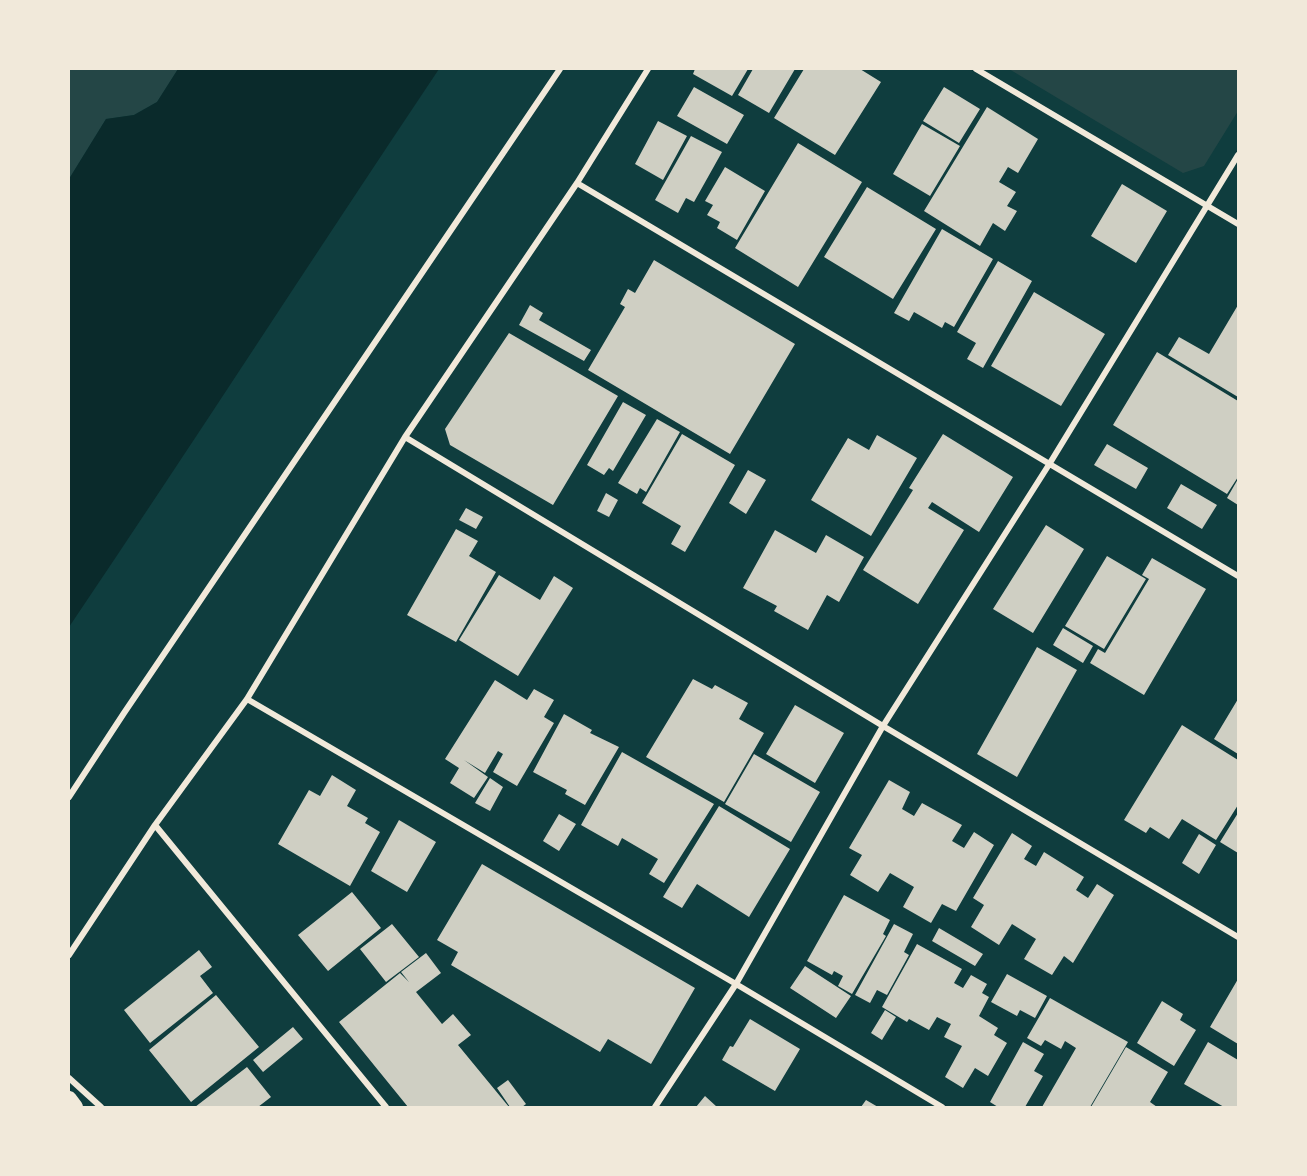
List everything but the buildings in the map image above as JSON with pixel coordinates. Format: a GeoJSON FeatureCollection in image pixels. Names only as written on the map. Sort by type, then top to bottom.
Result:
{"type":"FeatureCollection","features":[{"type":"Feature","properties":{"kind":"highway"},"geometry":{"type":"LineString","coordinates":[[69,1100],[75,1107]]}},
{"type":"Feature","properties":{"kind":"street"},"geometry":{"type":"LineString","coordinates":[[69,797],[560,69]]}},
{"type":"Feature","properties":{"kind":"street"},"geometry":{"type":"LineString","coordinates":[[69,955],[155,825],[247,699],[405,436],[577,183],[648,69]]}},
{"type":"Feature","properties":{"kind":"street"},"geometry":{"type":"LineString","coordinates":[[976,69],[1238,224]]}},
{"type":"Feature","properties":{"kind":"street"},"geometry":{"type":"LineString","coordinates":[[655,1107],[736,984],[883,726],[1050,463],[1238,155]]}},
{"type":"Feature","properties":{"kind":"street"},"geometry":{"type":"LineString","coordinates":[[577,183],[1238,576]]}},
{"type":"Feature","properties":{"kind":"street"},"geometry":{"type":"LineString","coordinates":[[405,436],[883,726],[1238,937]]}},
{"type":"Feature","properties":{"kind":"street"},"geometry":{"type":"LineString","coordinates":[[247,699],[942,1107]]}},
{"type":"Feature","properties":{"kind":"street"},"geometry":{"type":"LineString","coordinates":[[155,825],[386,1107]]}},
{"type":"Feature","properties":{"kind":"street"},"geometry":{"type":"LineString","coordinates":[[69,1078],[101,1107]]}},
{"type":"Feature","properties":{"kind":"shaded area"},"geometry":{"type":"Polygon","coordinates":[[[69,69],[178,69],[157,102],[134,115],[106,119],[69,179],[69,69]]]}},
{"type":"Feature","properties":{"kind":"shaded area"},"geometry":{"type":"Polygon","coordinates":[[[178,69],[439,69],[69,627],[69,179],[106,119],[134,115],[157,102],[178,69]]]}},
{"type":"Feature","properties":{"kind":"shaded area"},"geometry":{"type":"Polygon","coordinates":[[[1009,69],[1238,69],[1238,111],[1204,166],[1183,173],[1009,69]]]}}]}
